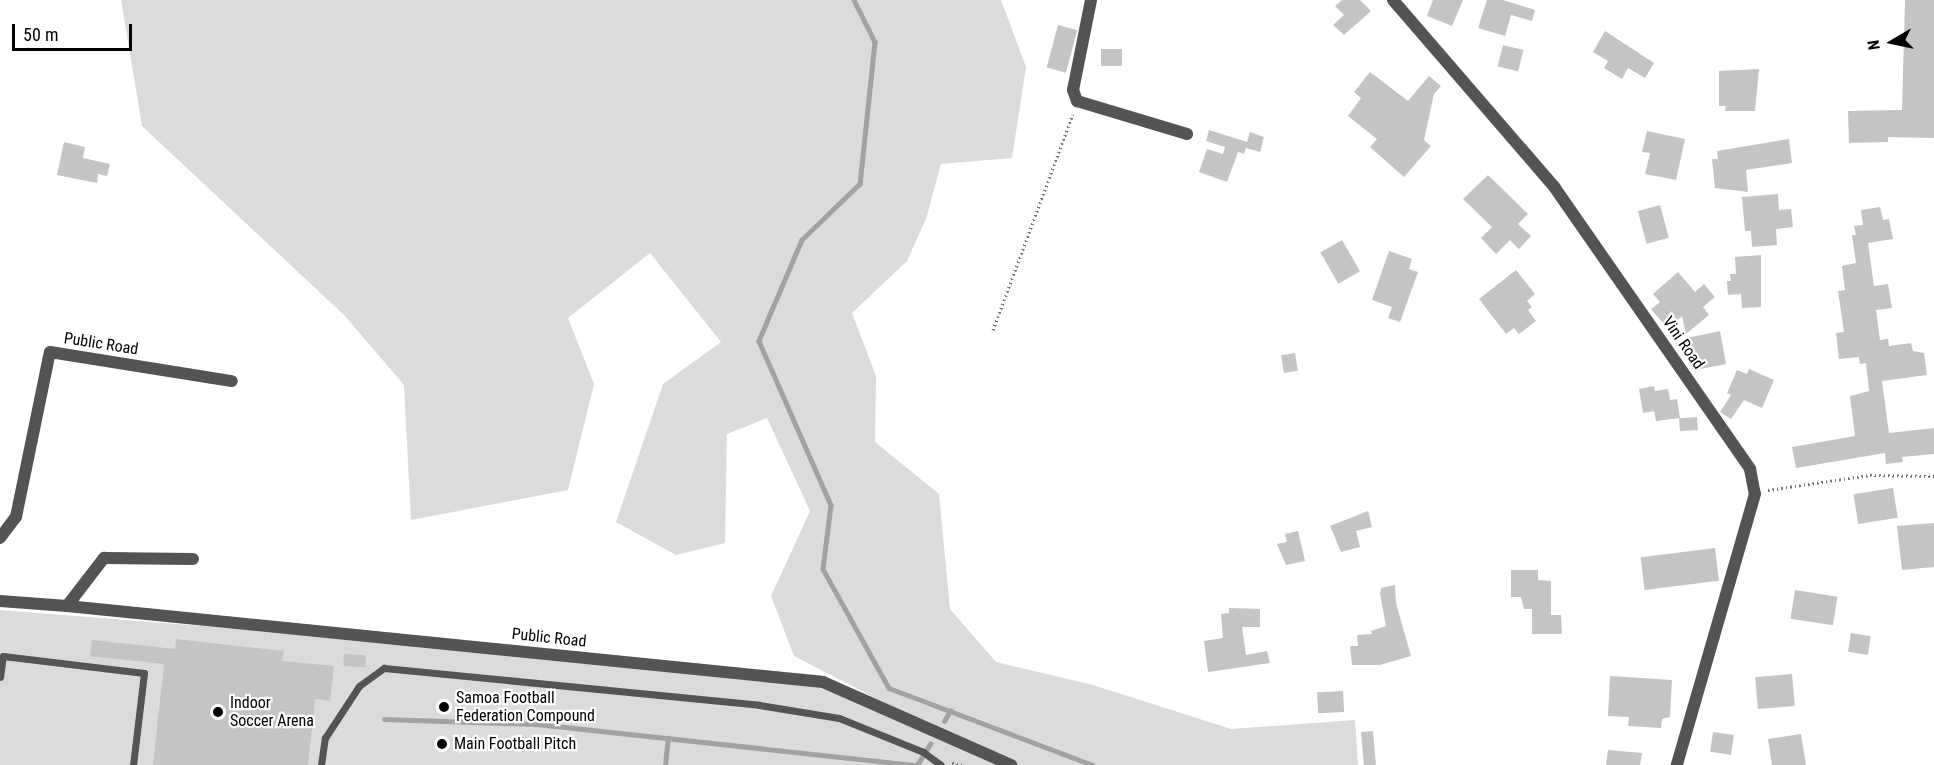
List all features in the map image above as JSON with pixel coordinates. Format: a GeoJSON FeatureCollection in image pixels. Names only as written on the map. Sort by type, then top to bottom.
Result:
{"type":"FeatureCollection","features":[{"type":"Feature","properties":{"kind":"street"},"geometry":{"type":"LineString","coordinates":[[1091,0],[1073,90],[1077,101],[1187,135]]}},
{"type":"Feature","properties":{"kind":"street","name":"Vini Road"},"geometry":{"type":"LineString","coordinates":[[1393,0],[1555,188],[1745,461],[1755,494]]}},
{"type":"Feature","properties":{"kind":"street","name":"Public Road"},"geometry":{"type":"LineString","coordinates":[[0,538],[16,517],[50,352],[232,381]]}},
{"type":"Feature","properties":{"kind":"street"},"geometry":{"type":"LineString","coordinates":[[1677,765],[1755,494]]}},
{"type":"Feature","properties":{"kind":"street"},"geometry":{"type":"LineString","coordinates":[[67,606],[104,558],[193,559]]}},
{"type":"Feature","properties":{"kind":"street","name":"Public Road"},"geometry":{"type":"LineString","coordinates":[[0,601],[823,682],[1011,765]]}},
{"type":"Feature","properties":{"kind":"lane"},"geometry":{"type":"LineString","coordinates":[[0,677],[3,656],[144,673],[133,765]]}},
{"type":"Feature","properties":{"kind":"lane"},"geometry":{"type":"LineString","coordinates":[[321,765],[325,738],[359,686],[384,668],[759,705],[839,718],[923,752],[941,765]]}},
{"type":"Feature","properties":{"kind":"path"},"geometry":{"type":"LineString","coordinates":[[993,330],[1077,101]]}},
{"type":"Feature","properties":{"kind":"path"},"geometry":{"type":"LineString","coordinates":[[1755,494],[1777,487],[1870,475],[1934,476]]}},
{"type":"Feature","properties":{"kind":"shaded area"},"geometry":{"type":"Polygon","coordinates":[[[121,0],[1001,0],[1026,67],[1012,158],[941,164],[926,219],[907,261],[852,313],[876,376],[875,442],[939,494],[950,609],[996,662],[1093,685],[1231,729],[1355,720],[1358,765],[0,765],[0,610],[821,675],[931,727],[794,656],[771,596],[810,511],[767,418],[727,434],[725,543],[676,555],[616,522],[663,384],[721,342],[650,253],[568,318],[594,384],[568,490],[411,520],[404,385],[344,315],[142,126],[121,0]]]}},
{"type":"Feature","properties":{"kind":"building"},"geometry":{"type":"Polygon","coordinates":[[[1342,0],[1360,0],[1371,11],[1344,35],[1333,25],[1344,15],[1335,6],[1342,0]]]}},
{"type":"Feature","properties":{"kind":"building"},"geometry":{"type":"Polygon","coordinates":[[[1433,0],[1463,0],[1452,26],[1427,16],[1433,0]]]}},
{"type":"Feature","properties":{"kind":"building"},"geometry":{"type":"Polygon","coordinates":[[[1487,0],[1503,0],[1535,10],[1532,21],[1511,15],[1505,36],[1478,28],[1487,0]]]}},
{"type":"Feature","properties":{"kind":"building"},"geometry":{"type":"Polygon","coordinates":[[[1905,0],[1934,0],[1934,138],[1888,137],[1888,142],[1849,143],[1848,111],[1902,110],[1905,0]]]}},
{"type":"Feature","properties":{"kind":"building"},"geometry":{"type":"Polygon","coordinates":[[[1058,25],[1077,30],[1066,73],[1047,68],[1058,25]]]}},
{"type":"Feature","properties":{"kind":"building"},"geometry":{"type":"Polygon","coordinates":[[[1605,31],[1654,63],[1645,78],[1628,68],[1622,79],[1604,68],[1608,61],[1593,52],[1605,31]]]}},
{"type":"Feature","properties":{"kind":"building"},"geometry":{"type":"Polygon","coordinates":[[[1503,45],[1523,50],[1518,71],[1498,66],[1503,45]]]}},
{"type":"Feature","properties":{"kind":"building"},"geometry":{"type":"Polygon","coordinates":[[[1101,49],[1122,49],[1122,66],[1101,66],[1101,49]]]}},
{"type":"Feature","properties":{"kind":"building"},"geometry":{"type":"Polygon","coordinates":[[[1759,69],[1755,111],[1725,111],[1726,106],[1719,106],[1719,71],[1759,69]]]}},
{"type":"Feature","properties":{"kind":"building"},"geometry":{"type":"Polygon","coordinates":[[[1370,72],[1408,101],[1429,76],[1441,86],[1434,94],[1424,140],[1431,146],[1404,177],[1370,147],[1377,139],[1348,116],[1361,98],[1354,92],[1370,72]]]}},
{"type":"Feature","properties":{"kind":"building"},"geometry":{"type":"Polygon","coordinates":[[[1209,130],[1247,142],[1250,132],[1264,137],[1260,152],[1246,148],[1244,154],[1238,152],[1227,182],[1199,172],[1207,149],[1223,154],[1225,147],[1206,141],[1209,130]]]}},
{"type":"Feature","properties":{"kind":"building"},"geometry":{"type":"Polygon","coordinates":[[[1647,131],[1685,139],[1676,180],[1645,174],[1650,153],[1642,152],[1647,131]]]}},
{"type":"Feature","properties":{"kind":"building"},"geometry":{"type":"Polygon","coordinates":[[[1789,139],[1792,163],[1746,170],[1748,192],[1715,188],[1712,159],[1718,159],[1717,151],[1789,139]]]}},
{"type":"Feature","properties":{"kind":"building"},"geometry":{"type":"Polygon","coordinates":[[[64,142],[85,147],[83,158],[110,164],[107,176],[98,174],[97,183],[57,175],[64,142]]]}},
{"type":"Feature","properties":{"kind":"building"},"geometry":{"type":"Polygon","coordinates":[[[1488,175],[1528,214],[1518,224],[1531,236],[1519,249],[1510,240],[1496,254],[1481,238],[1492,227],[1463,199],[1488,175]]]}},
{"type":"Feature","properties":{"kind":"building"},"geometry":{"type":"Polygon","coordinates":[[[1778,194],[1779,210],[1791,209],[1793,227],[1776,229],[1777,245],[1752,247],[1751,231],[1745,231],[1742,197],[1778,194]]]}},
{"type":"Feature","properties":{"kind":"building"},"geometry":{"type":"Polygon","coordinates":[[[1660,205],[1669,238],[1647,244],[1638,211],[1660,205]]]}},
{"type":"Feature","properties":{"kind":"building"},"geometry":{"type":"Polygon","coordinates":[[[1880,207],[1883,220],[1889,219],[1893,239],[1868,243],[1874,286],[1888,284],[1892,308],[1876,310],[1880,340],[1888,339],[1889,346],[1911,343],[1913,351],[1924,353],[1927,375],[1882,381],[1889,433],[1934,428],[1934,454],[1902,457],[1903,462],[1886,464],[1885,453],[1796,468],[1792,447],[1855,436],[1850,396],[1869,391],[1866,363],[1860,364],[1859,357],[1839,359],[1836,333],[1844,332],[1838,291],[1845,290],[1842,266],[1856,263],[1852,235],[1856,235],[1854,226],[1863,225],[1861,210],[1880,207]]]}},
{"type":"Feature","properties":{"kind":"building"},"geometry":{"type":"Polygon","coordinates":[[[1342,240],[1360,271],[1338,284],[1320,252],[1342,240]]]}},
{"type":"Feature","properties":{"kind":"building"},"geometry":{"type":"Polygon","coordinates":[[[1389,251],[1412,259],[1409,269],[1418,272],[1400,322],[1388,318],[1392,307],[1372,300],[1389,251]]]}},
{"type":"Feature","properties":{"kind":"building"},"geometry":{"type":"Polygon","coordinates":[[[1761,255],[1761,307],[1742,308],[1741,294],[1728,295],[1727,281],[1731,281],[1730,274],[1736,274],[1735,257],[1761,255]]]}},
{"type":"Feature","properties":{"kind":"building"},"geometry":{"type":"Polygon","coordinates":[[[1516,270],[1535,294],[1527,301],[1532,307],[1528,310],[1536,321],[1519,334],[1514,328],[1506,334],[1479,299],[1516,270]]]}},
{"type":"Feature","properties":{"kind":"building"},"geometry":{"type":"Polygon","coordinates":[[[1678,272],[1695,292],[1704,284],[1715,297],[1703,307],[1709,315],[1686,334],[1682,316],[1668,329],[1651,309],[1660,302],[1653,294],[1678,272]]]}},
{"type":"Feature","properties":{"kind":"building"},"geometry":{"type":"Polygon","coordinates":[[[1720,331],[1726,364],[1701,369],[1699,359],[1691,361],[1687,338],[1720,331]]]}},
{"type":"Feature","properties":{"kind":"building"},"geometry":{"type":"Polygon","coordinates":[[[1295,353],[1298,371],[1284,373],[1281,355],[1295,353]]]}},
{"type":"Feature","properties":{"kind":"building"},"geometry":{"type":"Polygon","coordinates":[[[1749,369],[1774,380],[1762,408],[1744,400],[1731,419],[1720,412],[1731,395],[1727,393],[1737,370],[1747,374],[1749,369]]]}},
{"type":"Feature","properties":{"kind":"building"},"geometry":{"type":"Polygon","coordinates":[[[1654,386],[1655,391],[1668,389],[1670,400],[1677,399],[1680,418],[1656,421],[1654,411],[1643,413],[1639,389],[1654,386]]]}},
{"type":"Feature","properties":{"kind":"building"},"geometry":{"type":"Polygon","coordinates":[[[1697,417],[1698,430],[1680,431],[1679,418],[1697,417]]]}},
{"type":"Feature","properties":{"kind":"building"},"geometry":{"type":"Polygon","coordinates":[[[1893,488],[1898,518],[1858,524],[1853,494],[1893,488]]]}},
{"type":"Feature","properties":{"kind":"building"},"geometry":{"type":"Polygon","coordinates":[[[1368,511],[1372,527],[1356,531],[1360,547],[1341,552],[1330,526],[1368,511]]]}},
{"type":"Feature","properties":{"kind":"building"},"geometry":{"type":"Polygon","coordinates":[[[1934,523],[1934,567],[1902,570],[1897,526],[1934,523]]]}},
{"type":"Feature","properties":{"kind":"building"},"geometry":{"type":"Polygon","coordinates":[[[1298,531],[1305,561],[1286,565],[1277,544],[1287,542],[1285,534],[1298,531]]]}},
{"type":"Feature","properties":{"kind":"building"},"geometry":{"type":"Polygon","coordinates":[[[1715,548],[1719,581],[1645,590],[1641,557],[1715,548]]]}},
{"type":"Feature","properties":{"kind":"building"},"geometry":{"type":"Polygon","coordinates":[[[1511,570],[1538,570],[1538,580],[1551,581],[1551,615],[1561,615],[1562,634],[1532,634],[1532,609],[1524,609],[1521,597],[1511,597],[1511,570]]]}},
{"type":"Feature","properties":{"kind":"building"},"geometry":{"type":"Polygon","coordinates":[[[1395,585],[1396,603],[1411,656],[1380,665],[1352,665],[1350,646],[1358,646],[1357,635],[1372,634],[1371,631],[1386,626],[1381,588],[1395,585]]]}},
{"type":"Feature","properties":{"kind":"building"},"geometry":{"type":"Polygon","coordinates":[[[1795,590],[1837,597],[1833,625],[1790,619],[1795,590]]]}},
{"type":"Feature","properties":{"kind":"building"},"geometry":{"type":"Polygon","coordinates":[[[1229,608],[1260,609],[1260,627],[1242,627],[1246,655],[1267,651],[1270,663],[1208,672],[1204,641],[1223,638],[1221,614],[1229,613],[1229,608]]]}},
{"type":"Feature","properties":{"kind":"building"},"geometry":{"type":"Polygon","coordinates":[[[1851,633],[1871,636],[1868,655],[1848,652],[1851,633]]]}},
{"type":"Feature","properties":{"kind":"building","name":"Indoor Soccer Arena"},"geometry":{"type":"Polygon","coordinates":[[[176,639],[284,651],[282,661],[334,666],[330,701],[315,699],[308,765],[153,765],[164,664],[90,656],[92,640],[175,649],[176,639]]]}},
{"type":"Feature","properties":{"kind":"building"},"geometry":{"type":"Polygon","coordinates":[[[344,654],[366,655],[365,667],[343,666],[344,654]]]}},
{"type":"Feature","properties":{"kind":"building"},"geometry":{"type":"Polygon","coordinates":[[[1792,674],[1795,706],[1758,709],[1755,677],[1792,674]]]}},
{"type":"Feature","properties":{"kind":"building"},"geometry":{"type":"Polygon","coordinates":[[[1610,676],[1672,680],[1670,717],[1662,719],[1661,728],[1628,726],[1629,717],[1608,716],[1610,676]]]}},
{"type":"Feature","properties":{"kind":"building"},"geometry":{"type":"Polygon","coordinates":[[[1343,691],[1344,712],[1318,713],[1317,692],[1343,691]]]}},
{"type":"Feature","properties":{"kind":"building"},"geometry":{"type":"Polygon","coordinates":[[[1373,731],[1376,765],[1364,765],[1361,732],[1373,731]]]}},
{"type":"Feature","properties":{"kind":"building"},"geometry":{"type":"Polygon","coordinates":[[[1713,732],[1734,735],[1731,755],[1710,752],[1713,732]]]}},
{"type":"Feature","properties":{"kind":"building"},"geometry":{"type":"Polygon","coordinates":[[[1801,734],[1806,765],[1772,765],[1768,739],[1801,734]]]}},
{"type":"Feature","properties":{"kind":"building"},"geometry":{"type":"Polygon","coordinates":[[[1608,750],[1642,753],[1640,765],[1606,765],[1608,750]]]}},
{"type":"Feature","properties":{"kind":"waterway"},"geometry":{"type":"LineString","coordinates":[[854,0],[875,42],[860,184],[802,240],[759,341],[831,505],[823,569],[889,688],[1093,765]]}},
{"type":"Feature","properties":{"kind":"waterway"},"geometry":{"type":"LineString","coordinates":[[944,721],[950,711]]}},
{"type":"Feature","properties":{"kind":"waterway"},"geometry":{"type":"LineString","coordinates":[[384,719],[537,724],[916,765]]}},
{"type":"Feature","properties":{"kind":"waterway"},"geometry":{"type":"LineString","coordinates":[[665,765],[668,738]]}},
{"type":"Feature","properties":{"kind":"waterway"},"geometry":{"type":"LineString","coordinates":[[917,765],[930,744]]}},
{"type":"Feature","properties":{"kind":"place","name":"Samoa Football Federation Compound"},"geometry":{"type":"Point","coordinates":[444,707]}},
{"type":"Feature","properties":{"kind":"place","name":"Indoor Soccer Arena"},"geometry":{"type":"Point","coordinates":[218,712]}},
{"type":"Feature","properties":{"kind":"place","name":"Main Football Pitch"},"geometry":{"type":"Point","coordinates":[442,744]}}]}
